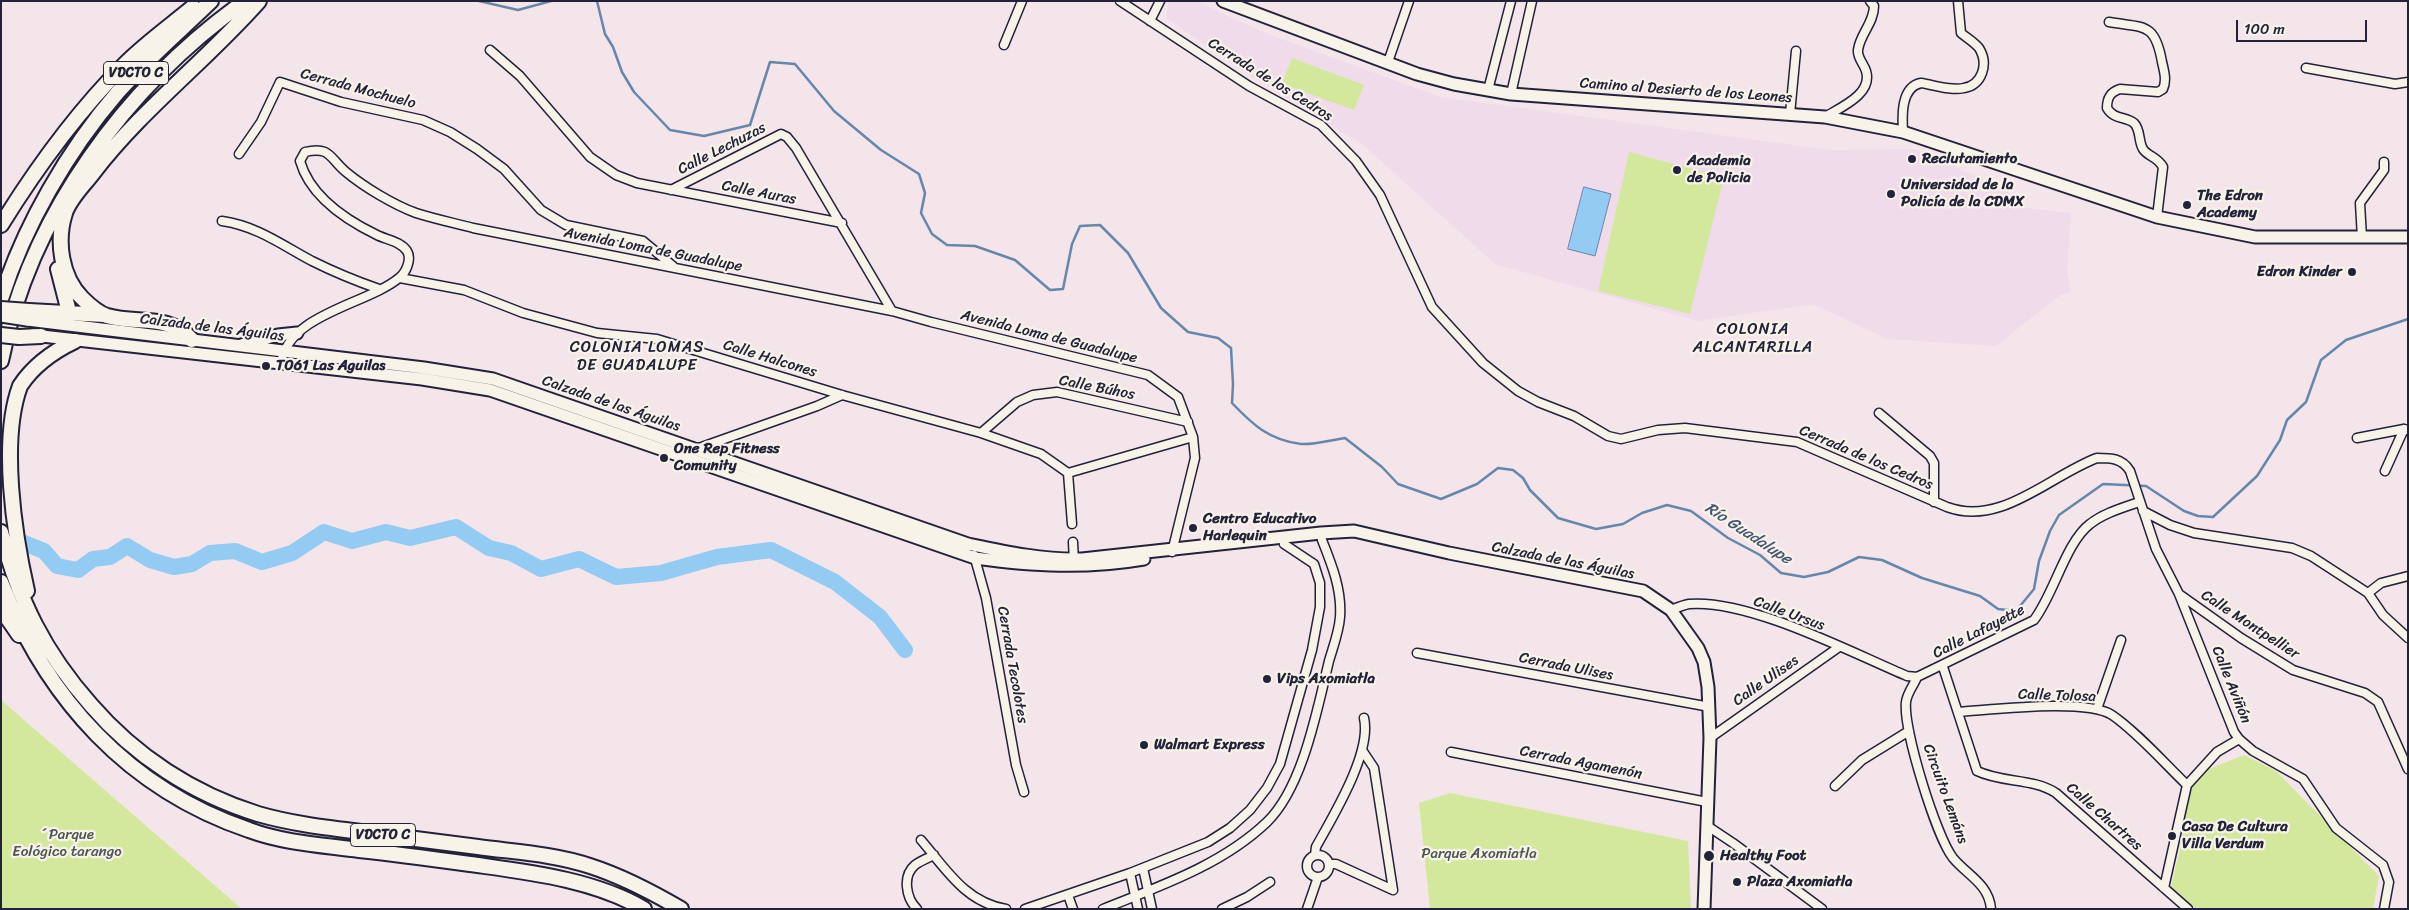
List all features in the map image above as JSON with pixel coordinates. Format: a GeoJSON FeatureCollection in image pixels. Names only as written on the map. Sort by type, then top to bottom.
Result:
{"type":"FeatureCollection","features":[{"type":"Feature","properties":{"kind":"highway"},"geometry":{"type":"LineString","coordinates":[[1,225],[60,137],[126,64],[200,1]]}},
{"type":"Feature","properties":{"kind":"highway","name":"VDCTO C"},"geometry":{"type":"LineString","coordinates":[[1,299],[22,246],[72,153],[119,91],[211,1]]}},
{"type":"Feature","properties":{"kind":"highway","name":"VDCTO C"},"geometry":{"type":"LineString","coordinates":[[1,361],[18,300],[54,216],[148,86],[225,16],[246,1]]}},
{"type":"Feature","properties":{"kind":"highway"},"geometry":{"type":"LineString","coordinates":[[69,312],[56,255],[56,235],[89,167],[224,39],[259,1]]}},
{"type":"Feature","properties":{"kind":"highway"},"geometry":{"type":"LineString","coordinates":[[65,214],[61,248],[67,274],[75,291],[107,316]]}},
{"type":"Feature","properties":{"kind":"highway"},"geometry":{"type":"LineString","coordinates":[[1,309],[28,315],[69,312],[170,324],[182,330],[192,340]]}},
{"type":"Feature","properties":{"kind":"highway"},"geometry":{"type":"LineString","coordinates":[[1,335],[41,336]]}},
{"type":"Feature","properties":{"kind":"highway"},"geometry":{"type":"LineString","coordinates":[[28,612],[27,590],[14,538],[6,488],[5,434],[10,409],[20,387],[32,370],[62,347],[75,341]]}},
{"type":"Feature","properties":{"kind":"highway","name":"VDCTO C"},"geometry":{"type":"LineString","coordinates":[[1,532],[12,572],[38,633],[60,665],[104,720],[128,743],[163,770],[209,795],[258,814],[305,825],[529,854],[589,866],[651,892],[681,909]]}},
{"type":"Feature","properties":{"kind":"highway","name":"VDCTO C"},"geometry":{"type":"LineString","coordinates":[[1,582],[30,645],[70,705],[92,731],[117,756],[154,784],[201,811],[249,831],[295,842],[492,868],[583,884],[644,909]]}},
{"type":"Feature","properties":{"kind":"highway"},"geometry":{"type":"LineString","coordinates":[[1,609],[16,633],[30,645]]}},
{"type":"Feature","properties":{"kind":"main road","name":"Camino al Desierto de los Leones"},"geometry":{"type":"LineString","coordinates":[[1223,1],[1418,74],[1454,84],[1512,94],[1825,117],[1903,132],[2152,215],[2255,237],[2408,238]]}},
{"type":"Feature","properties":{"kind":"main road","name":"Calzada de las Águilas"},"geometry":{"type":"LineString","coordinates":[[1,316],[28,315],[192,340],[424,368],[493,379],[697,448],[968,544],[1074,563]]}},
{"type":"Feature","properties":{"kind":"main road"},"geometry":{"type":"LineString","coordinates":[[1,330],[20,335]]}},
{"type":"Feature","properties":{"kind":"main road"},"geometry":{"type":"LineString","coordinates":[[237,346],[278,334],[298,332]]}},
{"type":"Feature","properties":{"kind":"main road","name":"Calzada de las Águilas"},"geometry":{"type":"LineString","coordinates":[[41,336],[422,379],[490,390],[975,558],[1024,564],[1126,562],[1172,551],[1321,533],[1354,531],[1377,538],[1642,592],[1671,610],[1690,635],[1704,662],[1710,708],[1704,909]]}},
{"type":"Feature","properties":{"kind":"main road","name":"Calzada de las Águilas"},"geometry":{"type":"LineString","coordinates":[[1172,551],[1377,538]]}},
{"type":"Feature","properties":{"kind":"street"},"geometry":{"type":"LineString","coordinates":[[1004,45],[1022,1]]}},
{"type":"Feature","properties":{"kind":"street","name":"Cerrada de los Cedros"},"geometry":{"type":"LineString","coordinates":[[1120,1],[1249,86],[1321,125],[1356,161],[1380,196],[1432,307],[1483,363],[1518,391],[1538,402],[1574,416],[1608,436],[1621,439],[1658,430],[1685,428],[1798,442],[1959,512],[1972,513],[1991,510],[2097,458],[2119,460],[2130,471],[2139,501]]}},
{"type":"Feature","properties":{"kind":"street"},"geometry":{"type":"LineString","coordinates":[[1150,21],[1160,1]]}},
{"type":"Feature","properties":{"kind":"street"},"geometry":{"type":"LineString","coordinates":[[1388,62],[1410,1]]}},
{"type":"Feature","properties":{"kind":"street"},"geometry":{"type":"LineString","coordinates":[[1488,90],[1510,1]]}},
{"type":"Feature","properties":{"kind":"street"},"geometry":{"type":"LineString","coordinates":[[1512,94],[1532,1]]}},
{"type":"Feature","properties":{"kind":"street"},"geometry":{"type":"LineString","coordinates":[[1825,117],[1860,94],[1866,85],[1867,76],[1858,52],[1860,42],[1870,25],[1874,13],[1874,6],[1870,1]]}},
{"type":"Feature","properties":{"kind":"street"},"geometry":{"type":"LineString","coordinates":[[1903,132],[1904,105],[1908,90],[1914,84],[1921,83],[1966,88],[1978,82],[1983,74],[1982,57],[1979,49],[1961,32],[1958,1]]}},
{"type":"Feature","properties":{"kind":"street"},"geometry":{"type":"LineString","coordinates":[[2109,22],[2147,28],[2154,34],[2159,44],[2166,78],[2163,89],[2158,92],[2115,90],[2108,97],[2107,108],[2115,117],[2136,125],[2143,149],[2157,158],[2163,168],[2152,215]]}},
{"type":"Feature","properties":{"kind":"street","name":"Calle Lechuzas"},"geometry":{"type":"LineString","coordinates":[[490,50],[520,76],[590,157],[623,177],[637,183],[671,190],[781,134],[787,137],[796,148],[842,223],[892,311]]}},
{"type":"Feature","properties":{"kind":"street"},"geometry":{"type":"LineString","coordinates":[[1790,114],[1796,51]]}},
{"type":"Feature","properties":{"kind":"street"},"geometry":{"type":"LineString","coordinates":[[2306,68],[2395,84],[2408,82]]}},
{"type":"Feature","properties":{"kind":"street","name":"Cerrada Mochuelo"},"geometry":{"type":"LineString","coordinates":[[239,154],[261,122],[280,82],[341,102],[423,120],[450,132],[478,149],[504,169],[541,210],[566,225],[643,241],[674,267]]}},
{"type":"Feature","properties":{"kind":"street","name":"Avenida Loma de Guadalupe"},"geometry":{"type":"LineString","coordinates":[[400,278],[409,262],[408,253],[400,244],[378,236],[347,218],[317,192],[304,176],[300,161],[305,152],[315,149],[328,152],[344,171],[372,190],[414,212],[472,228],[892,311],[1148,375],[1178,396],[1193,437],[1195,458],[1172,551]]}},
{"type":"Feature","properties":{"kind":"street"},"geometry":{"type":"LineString","coordinates":[[2362,238],[2360,202],[2384,170],[2384,162]]}},
{"type":"Feature","properties":{"kind":"street","name":"Calle Auras"},"geometry":{"type":"LineString","coordinates":[[671,190],[842,223]]}},
{"type":"Feature","properties":{"kind":"street"},"geometry":{"type":"LineString","coordinates":[[222,221],[242,224],[345,277],[379,289]]}},
{"type":"Feature","properties":{"kind":"street"},"geometry":{"type":"LineString","coordinates":[[281,364],[282,352],[298,332],[343,305],[400,278]]}},
{"type":"Feature","properties":{"kind":"street","name":"Calle Halcones"},"geometry":{"type":"LineString","coordinates":[[400,278],[464,290],[523,313],[597,333],[657,339],[842,395],[981,433],[1041,454],[1068,473]]}},
{"type":"Feature","properties":{"kind":"street","name":"Calle Búhos"},"geometry":{"type":"LineString","coordinates":[[981,433],[1017,402],[1033,395],[1056,392],[1188,422]]}},
{"type":"Feature","properties":{"kind":"street"},"geometry":{"type":"LineString","coordinates":[[684,457],[697,448],[817,406],[842,395]]}},
{"type":"Feature","properties":{"kind":"street"},"geometry":{"type":"LineString","coordinates":[[1880,413],[1930,456],[1934,463],[1934,502]]}},
{"type":"Feature","properties":{"kind":"street"},"geometry":{"type":"LineString","coordinates":[[2357,438],[2406,430]]}},
{"type":"Feature","properties":{"kind":"street"},"geometry":{"type":"LineString","coordinates":[[2385,471],[2406,430]]}},
{"type":"Feature","properties":{"kind":"street"},"geometry":{"type":"LineString","coordinates":[[1072,524],[1068,473],[1193,437]]}},
{"type":"Feature","properties":{"kind":"street","name":"Calle Aviñón"},"geometry":{"type":"LineString","coordinates":[[2139,501],[2156,549],[2179,594],[2239,739],[2253,751],[2303,779],[2336,828],[2383,865],[2389,882],[2384,909]]}},
{"type":"Feature","properties":{"kind":"street","name":"Calle Lafayette"},"geometry":{"type":"LineString","coordinates":[[1917,677],[1942,667],[2034,620],[2044,607],[2079,534],[2103,516],[2139,501]]}},
{"type":"Feature","properties":{"kind":"street"},"geometry":{"type":"LineString","coordinates":[[2143,511],[2170,525],[2194,533],[2292,548],[2311,556],[2368,593],[2382,615],[2408,638]]}},
{"type":"Feature","properties":{"kind":"street"},"geometry":{"type":"LineString","coordinates":[[1104,909],[1211,862],[1238,847],[1268,821],[1286,797],[1300,768],[1340,618],[1338,586],[1322,540]]}},
{"type":"Feature","properties":{"kind":"street"},"geometry":{"type":"LineString","coordinates":[[1074,542],[1074,563]]}},
{"type":"Feature","properties":{"kind":"street","name":"Cerrada Tecolotes"},"geometry":{"type":"LineString","coordinates":[[968,544],[975,558],[986,598],[1016,765],[1024,792]]}},
{"type":"Feature","properties":{"kind":"street"},"geometry":{"type":"LineString","coordinates":[[1024,909],[1048,905],[1068,895],[1208,842],[1223,833],[1250,810],[1267,788],[1280,764],[1312,650],[1320,607],[1320,583],[1314,564],[1284,544]]}},
{"type":"Feature","properties":{"kind":"street"},"geometry":{"type":"LineString","coordinates":[[1314,564],[1331,562]]}},
{"type":"Feature","properties":{"kind":"street"},"geometry":{"type":"LineString","coordinates":[[2368,593],[2381,583],[2408,576]]}},
{"type":"Feature","properties":{"kind":"street","name":"Calle Montpellier"},"geometry":{"type":"LineString","coordinates":[[2179,594],[2241,638],[2293,670],[2365,693],[2378,702],[2408,769]]}},
{"type":"Feature","properties":{"kind":"street","name":"Calle Ursus"},"geometry":{"type":"LineString","coordinates":[[1671,610],[1688,604],[1721,606],[1764,616],[1838,647]]}},
{"type":"Feature","properties":{"kind":"street"},"geometry":{"type":"LineString","coordinates":[[2097,709],[2121,640]]}},
{"type":"Feature","properties":{"kind":"street"},"geometry":{"type":"LineString","coordinates":[[1838,647],[1906,676],[1917,677]]}},
{"type":"Feature","properties":{"kind":"street","name":"Calle Ulises"},"geometry":{"type":"LineString","coordinates":[[1710,738],[1838,647]]}},
{"type":"Feature","properties":{"kind":"street","name":"Cerrada Ulises"},"geometry":{"type":"LineString","coordinates":[[1418,653],[1710,708]]}},
{"type":"Feature","properties":{"kind":"street","name":"Calle Chartres"},"geometry":{"type":"LineString","coordinates":[[1942,667],[1977,770],[1988,776],[2046,787],[2056,793],[2188,909]]}},
{"type":"Feature","properties":{"kind":"street","name":"Circuito Lemáns"},"geometry":{"type":"LineString","coordinates":[[1917,677],[1906,700],[1913,750],[1941,836],[1954,858],[1982,886],[1990,901],[1991,909]]}},
{"type":"Feature","properties":{"kind":"street","name":"Calle Tolosa"},"geometry":{"type":"LineString","coordinates":[[1958,712],[2010,708],[2097,709],[2111,714],[2187,785]]}},
{"type":"Feature","properties":{"kind":"street"},"geometry":{"type":"LineString","coordinates":[[1315,855],[1324,856],[1329,864],[1328,872],[1318,877],[1313,876],[1307,868],[1308,862],[1315,855],[1316,847],[1344,795],[1362,750],[1366,725],[1364,718]]}},
{"type":"Feature","properties":{"kind":"street"},"geometry":{"type":"LineString","coordinates":[[1835,786],[1862,760],[1909,731]]}},
{"type":"Feature","properties":{"kind":"street"},"geometry":{"type":"LineString","coordinates":[[2164,888],[2187,785],[2217,752],[2239,739]]}},
{"type":"Feature","properties":{"kind":"street"},"geometry":{"type":"LineString","coordinates":[[1329,864],[1336,864],[1392,890],[1374,768],[1362,750]]}},
{"type":"Feature","properties":{"kind":"street","name":"Cerrada Agamenón"},"geometry":{"type":"LineString","coordinates":[[1451,752],[1707,802]]}},
{"type":"Feature","properties":{"kind":"street"},"geometry":{"type":"LineString","coordinates":[[1706,825],[1734,842],[1822,909]]}},
{"type":"Feature","properties":{"kind":"street"},"geometry":{"type":"LineString","coordinates":[[921,840],[959,886],[978,901],[992,907],[1006,909]]}},
{"type":"Feature","properties":{"kind":"street"},"geometry":{"type":"LineString","coordinates":[[917,909],[911,903],[906,892],[908,876],[914,865],[934,855]]}},
{"type":"Feature","properties":{"kind":"street"},"geometry":{"type":"LineString","coordinates":[[1130,873],[1139,909],[1152,907],[1143,868]]}},
{"type":"Feature","properties":{"kind":"street"},"geometry":{"type":"LineString","coordinates":[[1307,909],[1318,877]]}},
{"type":"Feature","properties":{"kind":"street"},"geometry":{"type":"LineString","coordinates":[[1222,909],[1248,898],[1270,882]]}},
{"type":"Feature","properties":{"kind":"street"},"geometry":{"type":"LineString","coordinates":[[1068,895],[1073,909]]}},
{"type":"Feature","properties":{"kind":"shaded area","name":"Academia de Policia"},"geometry":{"type":"Polygon","coordinates":[[[1169,1],[1196,1],[1265,33],[1441,97],[1830,150],[1914,149],[2007,190],[2016,207],[2071,213],[2067,270],[2071,292],[2060,295],[1996,346],[1887,339],[1813,304],[1698,321],[1495,264],[1363,145],[1244,72],[1166,18],[1169,1]]]}},
{"type":"Feature","properties":{"kind":"green space"},"geometry":{"type":"Polygon","coordinates":[[[1292,58],[1364,85],[1354,110],[1282,84],[1292,58]]]}},
{"type":"Feature","properties":{"kind":"green space"},"geometry":{"type":"Polygon","coordinates":[[[1629,152],[1724,177],[1690,314],[1598,291],[1629,152]]]}},
{"type":"Feature","properties":{"kind":"green space","name":"´Parque Eológico tarango"},"geometry":{"type":"Polygon","coordinates":[[[1,700],[242,909],[1,909],[1,700]]]}},
{"type":"Feature","properties":{"kind":"green space"},"geometry":{"type":"Polygon","coordinates":[[[2244,755],[2276,771],[2379,876],[2373,909],[2196,909],[2171,887],[2181,845],[2188,795],[2199,773],[2244,755]]]}},
{"type":"Feature","properties":{"kind":"green space","name":"Parque Axomiatla"},"geometry":{"type":"Polygon","coordinates":[[[1450,793],[1688,841],[1691,909],[1430,909],[1419,803],[1450,793]]]}},
{"type":"Feature","properties":{"kind":"water"},"geometry":{"type":"Polygon","coordinates":[[[1584,187],[1611,194],[1595,256],[1568,249],[1584,187]]]}},
{"type":"Feature","properties":{"kind":"waterway","name":"Río Guadalupe"},"geometry":{"type":"LineString","coordinates":[[479,1],[518,10],[551,1]]}},
{"type":"Feature","properties":{"kind":"waterway","name":"Río Guadalupe"},"geometry":{"type":"LineString","coordinates":[[597,1],[605,34],[613,47],[622,72],[634,92],[670,130],[704,136],[750,125],[770,62],[795,64],[834,111],[881,150],[919,174],[925,193],[921,213],[932,234],[947,245],[975,246],[1015,260],[1050,290],[1063,289],[1072,244],[1080,226],[1100,225],[1128,253],[1161,308],[1188,332],[1218,338],[1231,348],[1232,403],[1255,425],[1271,435],[1301,444],[1345,438],[1382,467],[1398,484],[1441,499],[1477,484],[1498,468],[1513,470],[1523,478],[1530,490],[1558,518],[1596,529],[1623,524],[1642,513],[1667,505],[1691,511],[1728,538],[1760,555],[1781,573],[1804,577],[1828,572],[1859,557],[1882,560],[1922,578],[1980,596],[1998,609],[2016,611],[2034,589],[2039,561],[2050,531],[2059,515],[2103,484],[2146,486],[2184,511],[2198,516],[2213,517],[2257,476],[2280,440],[2287,420],[2306,402],[2321,360],[2346,340],[2408,319]]}},
{"type":"Feature","properties":{"kind":"waterway"},"geometry":{"type":"LineString","coordinates":[[7,545],[14,539],[44,551],[57,566],[78,570],[93,559],[110,557],[127,546],[150,560],[174,567],[192,564],[210,553],[235,551],[262,562],[292,553],[324,532],[352,541],[386,532],[410,538],[456,527],[489,548],[511,553],[541,569],[579,559],[616,577],[661,573],[717,557],[771,550],[835,582],[880,617],[905,650]]}},
{"type":"Feature","properties":{"kind":"place","name":"Reclutamiento"},"geometry":{"type":"Point","coordinates":[1912,159]}},
{"type":"Feature","properties":{"kind":"place","name":"Academia de Policia"},"geometry":{"type":"Point","coordinates":[1677,170]}},
{"type":"Feature","properties":{"kind":"place","name":"Universidad de la Policía de la CDMX"},"geometry":{"type":"Point","coordinates":[1891,194]}},
{"type":"Feature","properties":{"kind":"place","name":"The Edron Academy"},"geometry":{"type":"Point","coordinates":[2187,205]}},
{"type":"Feature","properties":{"kind":"place","name":"Edron Kinder"},"geometry":{"type":"Point","coordinates":[2352,272]}},
{"type":"Feature","properties":{"kind":"place","name":"T061 Las Aguilas"},"geometry":{"type":"Point","coordinates":[266,366]}},
{"type":"Feature","properties":{"kind":"place","name":"One Rep Fitness Comunity"},"geometry":{"type":"Point","coordinates":[664,458]}},
{"type":"Feature","properties":{"kind":"place","name":"Centro Educativo Harlequin"},"geometry":{"type":"Point","coordinates":[1193,528]}},
{"type":"Feature","properties":{"kind":"place","name":"Vips Axomiatla"},"geometry":{"type":"Point","coordinates":[1267,679]}},
{"type":"Feature","properties":{"kind":"place","name":"Walmart Express"},"geometry":{"type":"Point","coordinates":[1144,745]}},
{"type":"Feature","properties":{"kind":"place","name":"Casa De Cultura Villa Verdum"},"geometry":{"type":"Point","coordinates":[2172,836]}},
{"type":"Feature","properties":{"kind":"place","name":"Healthy Foot"},"geometry":{"type":"Point","coordinates":[1709,856]}},
{"type":"Feature","properties":{"kind":"place","name":"Plaza Axomiatla"},"geometry":{"type":"Point","coordinates":[1737,882]}},
{"type":"Feature","properties":{"kind":"district","name":"COLONIA ALCANTARILLA"},"geometry":{"type":"Point","coordinates":[1753,339]}},
{"type":"Feature","properties":{"kind":"district","name":"COLONIA LOMAS DE GUADALUPE"},"geometry":{"type":"Point","coordinates":[637,357]}}]}
